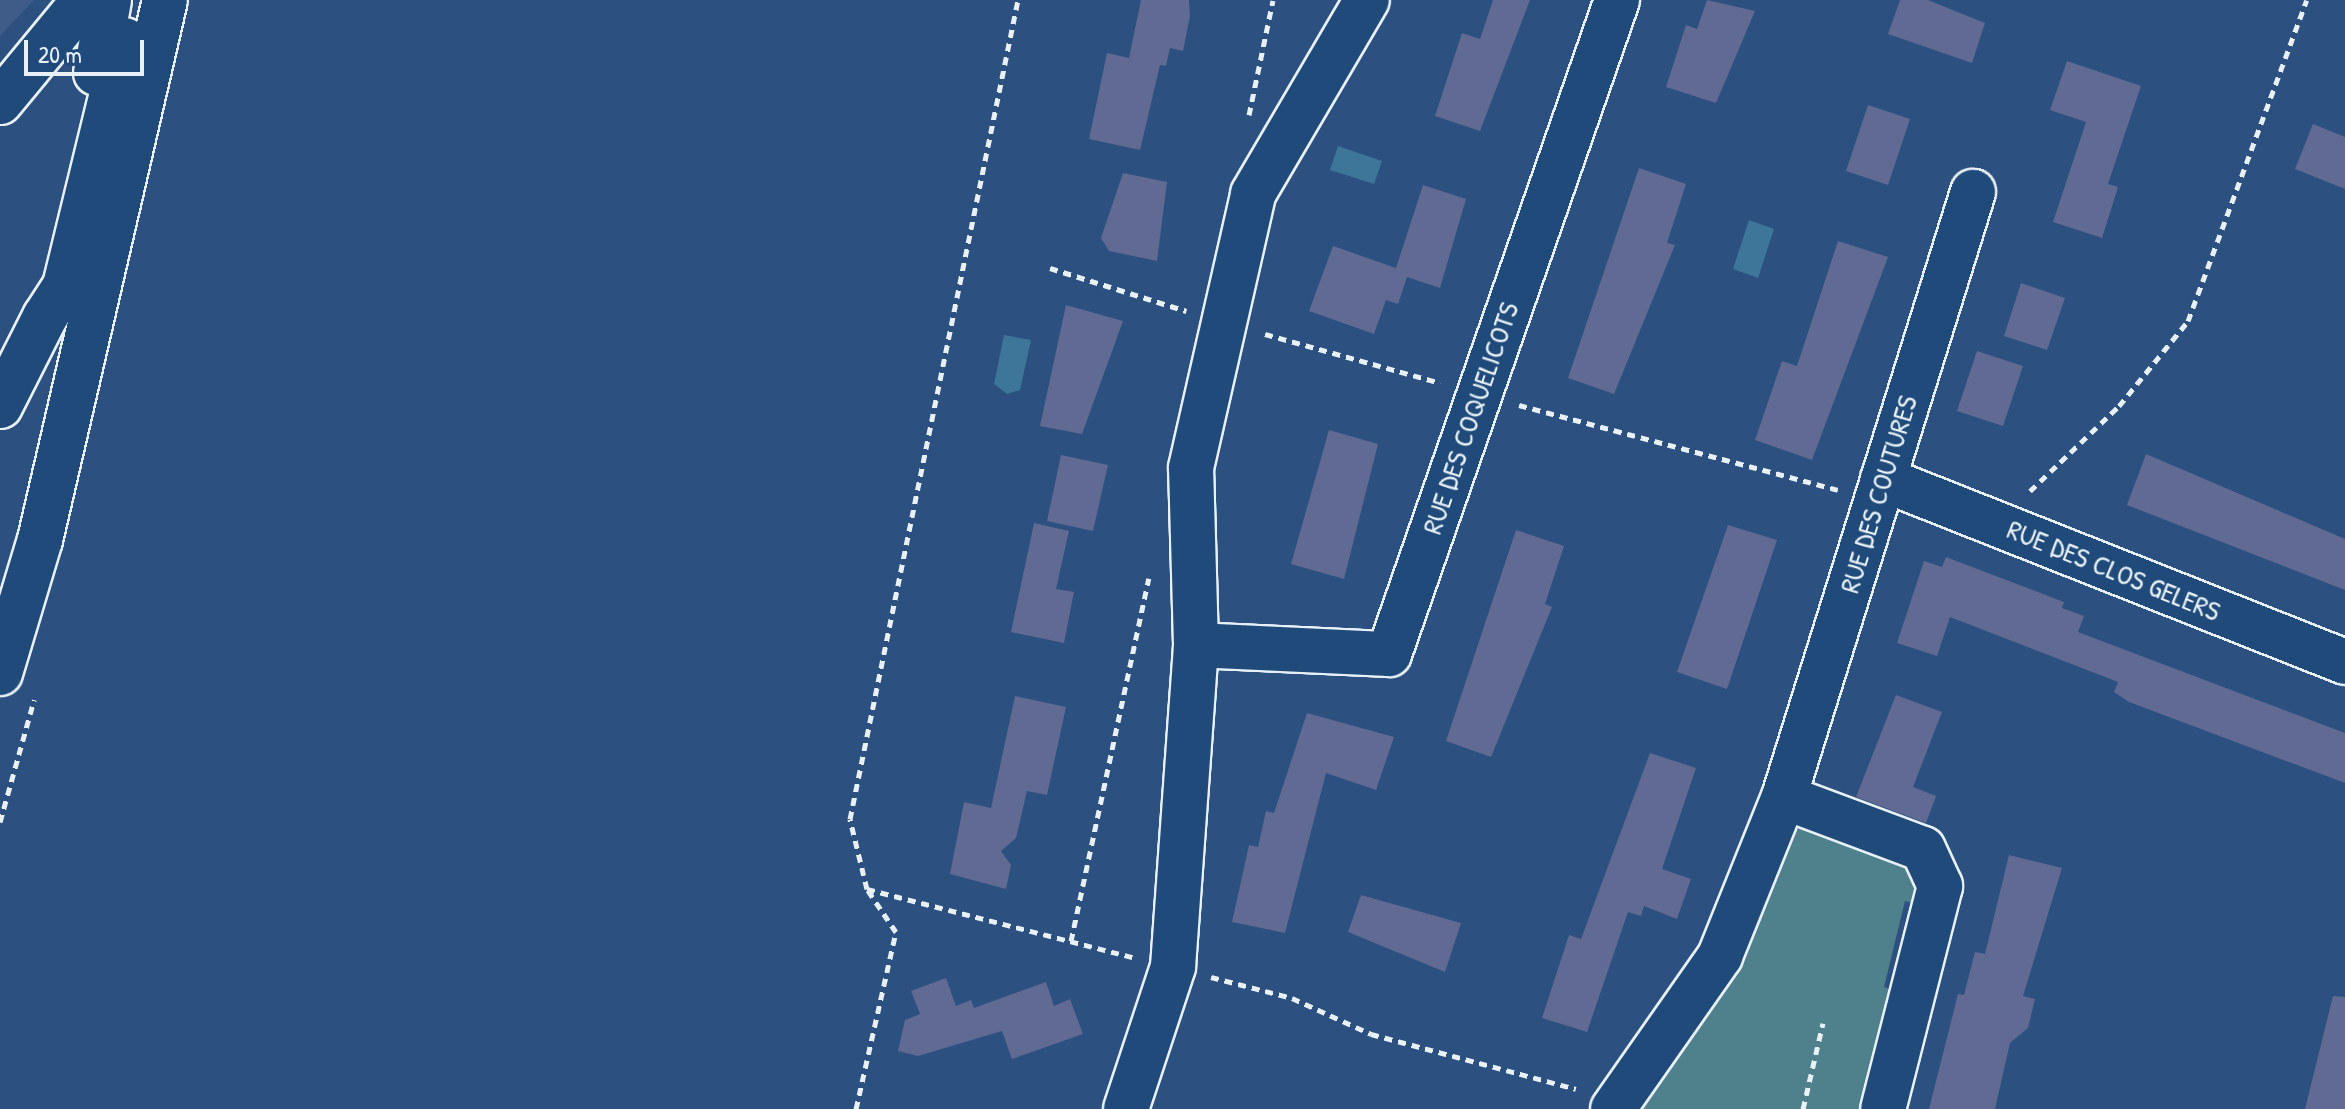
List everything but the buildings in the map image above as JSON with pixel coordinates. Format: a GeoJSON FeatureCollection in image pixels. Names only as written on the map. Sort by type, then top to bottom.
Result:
{"type":"FeatureCollection","features":[{"type":"Feature","properties":{"kind":"street"},"geometry":{"type":"LineString","coordinates":[[0,102],[84,0]]}},
{"type":"Feature","properties":{"kind":"street"},"geometry":{"type":"LineString","coordinates":[[45,317],[42,284],[109,0]]}},
{"type":"Feature","properties":{"kind":"street"},"geometry":{"type":"LineString","coordinates":[[0,406],[45,317],[65,286],[135,0]]}},
{"type":"Feature","properties":{"kind":"street"},"geometry":{"type":"LineString","coordinates":[[0,673],[40,540],[165,0]]}},
{"type":"Feature","properties":{"kind":"street"},"geometry":{"type":"LineString","coordinates":[[1126,1109],[1173,967],[1196,645],[1191,468],[1253,194],[1367,0]]}},
{"type":"Feature","properties":{"kind":"street","name":"RUE DES COQUELICOTS"},"geometry":{"type":"LineString","coordinates":[[1196,645],[1389,654],[1617,0]]}},
{"type":"Feature","properties":{"kind":"street","name":"RUE DES COUTURES"},"geometry":{"type":"LineString","coordinates":[[1616,1105],[1720,956],[1784,797],[1973,192]]}},
{"type":"Feature","properties":{"kind":"street","name":"RUE DES CLOS GELERS"},"geometry":{"type":"LineString","coordinates":[[1883,479],[2345,662]]}},
{"type":"Feature","properties":{"kind":"street"},"geometry":{"type":"LineString","coordinates":[[1784,797],[1923,849],[1940,886],[1883,1109]]}},
{"type":"Feature","properties":{"kind":"path"},"geometry":{"type":"LineString","coordinates":[[856,1109],[896,932],[867,889],[850,819],[1018,0]]}},
{"type":"Feature","properties":{"kind":"path"},"geometry":{"type":"LineString","coordinates":[[1997,523],[2119,406],[2188,321],[2307,0]]}},
{"type":"Feature","properties":{"kind":"path"},"geometry":{"type":"LineString","coordinates":[[867,889],[1292,998],[1371,1034],[1616,1105]]}},
{"type":"Feature","properties":{"kind":"path"},"geometry":{"type":"LineString","coordinates":[[1803,1109],[1823,1023]]}},
{"type":"Feature","properties":{"kind":"shaded area"},"geometry":{"type":"Polygon","coordinates":[[[0,0],[34,0],[0,36],[0,0]]]}},
{"type":"Feature","properties":{"kind":"shaded area"},"geometry":{"type":"Polygon","coordinates":[[[1338,146],[1382,161],[1374,184],[1330,170],[1338,146]]]}},
{"type":"Feature","properties":{"kind":"shaded area"},"geometry":{"type":"Polygon","coordinates":[[[1749,220],[1774,229],[1758,278],[1733,269],[1749,220]]]}},
{"type":"Feature","properties":{"kind":"shaded area"},"geometry":{"type":"Polygon","coordinates":[[[1004,335],[1031,340],[1020,390],[1007,394],[994,384],[1004,335]]]}},
{"type":"Feature","properties":{"kind":"green space"},"geometry":{"type":"Polygon","coordinates":[[[1808,824],[1911,858],[1921,905],[1905,901],[1884,987],[1900,993],[1871,1109],[1630,1109],[1791,833],[1808,824]]]}}]}
